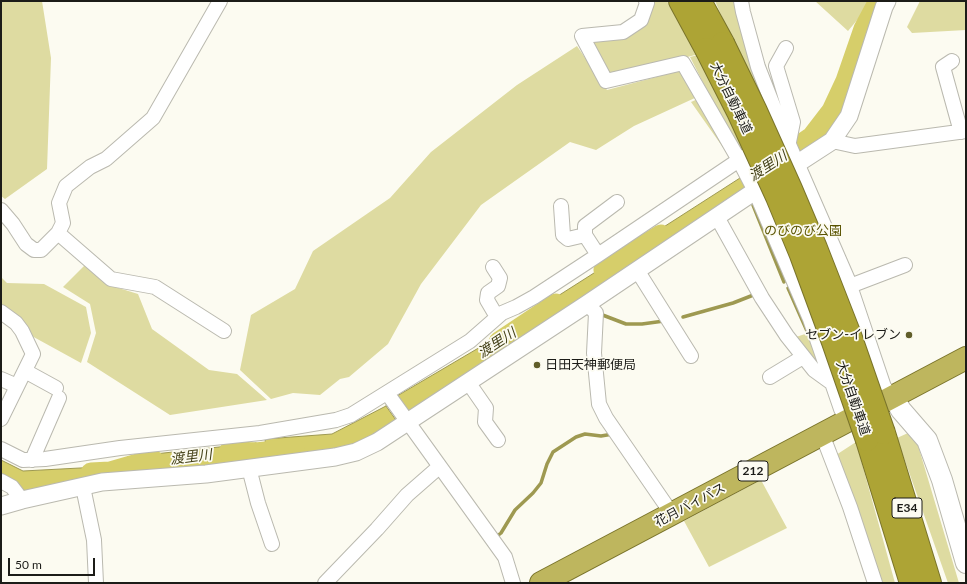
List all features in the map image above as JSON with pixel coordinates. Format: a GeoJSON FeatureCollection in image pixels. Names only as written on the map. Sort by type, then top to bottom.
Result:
{"type":"FeatureCollection","features":[{"type":"Feature","properties":{"kind":"highway","name":"大分自動車道"},"geometry":{"type":"LineString","coordinates":[[680,1],[715,46],[762,124],[816,248],[850,335],[911,583]]}},
{"type":"Feature","properties":{"kind":"highway","name":"大分自動車道"},"geometry":{"type":"LineString","coordinates":[[700,1],[715,46]]}},
{"type":"Feature","properties":{"kind":"highway","name":"花月バイパス"},"geometry":{"type":"LineString","coordinates":[[541,583],[966,358]]}},
{"type":"Feature","properties":{"kind":"highway","name":"大分自動車道"},"geometry":{"type":"LineString","coordinates":[[875,436],[930,583]]}},
{"type":"Feature","properties":{"kind":"main road"},"geometry":{"type":"LineString","coordinates":[[893,397],[901,410],[927,440],[942,480],[966,563]]}},
{"type":"Feature","properties":{"kind":"street"},"geometry":{"type":"LineString","coordinates":[[1,210],[13,224],[26,244],[34,250],[41,250],[58,233],[63,223],[59,204],[66,186],[90,167],[106,159],[153,118],[220,1]]}},
{"type":"Feature","properties":{"kind":"street"},"geometry":{"type":"LineString","coordinates":[[646,1],[647,3],[642,20],[623,32],[582,36],[606,82],[683,63],[755,190],[810,319],[841,409],[847,421]]}},
{"type":"Feature","properties":{"kind":"street"},"geometry":{"type":"LineString","coordinates":[[741,1],[758,67],[850,286],[884,387],[893,397]]}},
{"type":"Feature","properties":{"kind":"street"},"geometry":{"type":"LineString","coordinates":[[1,506],[102,482],[206,474],[335,457],[356,452],[377,442],[638,270],[797,162],[832,141],[850,116],[887,1]]}},
{"type":"Feature","properties":{"kind":"street"},"geometry":{"type":"LineString","coordinates":[[786,48],[776,66],[793,122],[788,140]]}},
{"type":"Feature","properties":{"kind":"street"},"geometry":{"type":"LineString","coordinates":[[832,141],[855,146],[963,131],[943,67],[952,61]]}},
{"type":"Feature","properties":{"kind":"street"},"geometry":{"type":"LineString","coordinates":[[1,449],[23,460],[45,459],[120,448],[260,432],[336,420],[351,415],[470,341],[502,313],[534,297],[739,161],[788,140]]}},
{"type":"Feature","properties":{"kind":"street"},"geometry":{"type":"LineString","coordinates":[[598,255],[585,235],[585,226],[617,202]]}},
{"type":"Feature","properties":{"kind":"street"},"geometry":{"type":"LineString","coordinates":[[561,206],[563,235],[568,239],[585,235]]}},
{"type":"Feature","properties":{"kind":"street"},"geometry":{"type":"LineString","coordinates":[[717,217],[762,298],[787,336],[814,370],[832,383]]}},
{"type":"Feature","properties":{"kind":"street"},"geometry":{"type":"LineString","coordinates":[[58,233],[111,279],[155,287],[224,331]]}},
{"type":"Feature","properties":{"kind":"street"},"geometry":{"type":"LineString","coordinates":[[850,286],[905,265]]}},
{"type":"Feature","properties":{"kind":"street"},"geometry":{"type":"LineString","coordinates":[[493,267],[500,278],[498,286],[488,294],[487,300],[497,317]]}},
{"type":"Feature","properties":{"kind":"street"},"geometry":{"type":"LineString","coordinates":[[638,270],[691,356]]}},
{"type":"Feature","properties":{"kind":"street"},"geometry":{"type":"LineString","coordinates":[[587,304],[596,313],[594,353],[599,404],[606,418],[672,514]]}},
{"type":"Feature","properties":{"kind":"street"},"geometry":{"type":"LineString","coordinates":[[1,312],[16,323],[22,331],[33,354],[1,418]]}},
{"type":"Feature","properties":{"kind":"street"},"geometry":{"type":"LineString","coordinates":[[770,377],[803,357]]}},
{"type":"Feature","properties":{"kind":"street"},"geometry":{"type":"LineString","coordinates":[[25,371],[57,393],[32,460]]}},
{"type":"Feature","properties":{"kind":"street"},"geometry":{"type":"LineString","coordinates":[[1,379],[17,386]]}},
{"type":"Feature","properties":{"kind":"street"},"geometry":{"type":"LineString","coordinates":[[468,382],[486,408],[485,422],[498,440]]}},
{"type":"Feature","properties":{"kind":"street"},"geometry":{"type":"LineString","coordinates":[[387,393],[505,557],[513,583]]}},
{"type":"Feature","properties":{"kind":"street"},"geometry":{"type":"LineString","coordinates":[[822,434],[850,507],[875,583]]}},
{"type":"Feature","properties":{"kind":"street"},"geometry":{"type":"LineString","coordinates":[[325,583],[377,529],[407,495],[439,467]]}},
{"type":"Feature","properties":{"kind":"street"},"geometry":{"type":"LineString","coordinates":[[249,468],[258,503],[272,544]]}},
{"type":"Feature","properties":{"kind":"street"},"geometry":{"type":"LineString","coordinates":[[1,481],[12,487],[22,500]]}},
{"type":"Feature","properties":{"kind":"street"},"geometry":{"type":"LineString","coordinates":[[83,487],[94,540],[96,583]]}},
{"type":"Feature","properties":{"kind":"shaded area"},"geometry":{"type":"Polygon","coordinates":[[[1,1],[42,1],[51,58],[47,169],[5,199],[1,196],[1,1]]]}},
{"type":"Feature","properties":{"kind":"shaded area"},"geometry":{"type":"Polygon","coordinates":[[[649,1],[667,1],[699,54],[609,77],[591,41],[624,34],[649,1]]]}},
{"type":"Feature","properties":{"kind":"shaded area"},"geometry":{"type":"Polygon","coordinates":[[[715,1],[734,1],[742,34],[767,107],[732,40],[715,1]]]}},
{"type":"Feature","properties":{"kind":"shaded area"},"geometry":{"type":"Polygon","coordinates":[[[815,1],[871,1],[848,31],[815,1]]]}},
{"type":"Feature","properties":{"kind":"shaded area"},"geometry":{"type":"Polygon","coordinates":[[[920,1],[966,1],[966,30],[912,33],[907,27],[920,1]]]}},
{"type":"Feature","properties":{"kind":"shaded area"},"geometry":{"type":"Polygon","coordinates":[[[577,46],[607,90],[679,71],[697,97],[634,126],[596,150],[570,142],[481,205],[421,284],[388,344],[349,377],[340,379],[320,395],[293,393],[271,399],[240,370],[251,315],[295,289],[313,251],[390,198],[431,152],[517,85],[577,46]]]}},
{"type":"Feature","properties":{"kind":"shaded area"},"geometry":{"type":"Polygon","coordinates":[[[698,55],[745,154],[735,145],[690,57],[698,55]]]}},
{"type":"Feature","properties":{"kind":"shaded area"},"geometry":{"type":"Polygon","coordinates":[[[700,98],[729,156],[691,102],[700,98]]]}},
{"type":"Feature","properties":{"kind":"shaded area"},"geometry":{"type":"Polygon","coordinates":[[[86,264],[109,285],[138,294],[152,329],[209,370],[237,374],[267,400],[170,415],[87,362],[96,333],[90,304],[63,287],[86,264]]]}},
{"type":"Feature","properties":{"kind":"shaded area"},"geometry":{"type":"Polygon","coordinates":[[[1,277],[7,283],[44,284],[86,307],[91,333],[81,363],[30,335],[1,307],[1,277]]]}},
{"type":"Feature","properties":{"kind":"shaded area"},"geometry":{"type":"Polygon","coordinates":[[[808,333],[819,365],[793,338],[808,333]]]}},
{"type":"Feature","properties":{"kind":"shaded area"},"geometry":{"type":"Polygon","coordinates":[[[908,433],[917,442],[959,583],[948,583],[897,438],[908,433]]]}},
{"type":"Feature","properties":{"kind":"shaded area"},"geometry":{"type":"Polygon","coordinates":[[[856,442],[895,583],[883,583],[836,455],[856,442]]]}},
{"type":"Feature","properties":{"kind":"shaded area"},"geometry":{"type":"Polygon","coordinates":[[[761,480],[787,528],[709,567],[684,521],[761,480]]]}},
{"type":"Feature","properties":{"kind":"water"},"geometry":{"type":"Polygon","coordinates":[[[740,178],[747,188],[644,261],[634,246],[740,178]]]}},
{"type":"Feature","properties":{"kind":"water"},"geometry":{"type":"Polygon","coordinates":[[[627,252],[636,267],[539,332],[528,315],[627,252]]]}},
{"type":"Feature","properties":{"kind":"water"},"geometry":{"type":"Polygon","coordinates":[[[521,323],[530,336],[410,414],[397,396],[521,323]]]}},
{"type":"Feature","properties":{"kind":"water"},"geometry":{"type":"Polygon","coordinates":[[[386,406],[398,423],[361,444],[267,463],[265,439],[332,434],[386,406]]]}},
{"type":"Feature","properties":{"kind":"water"},"geometry":{"type":"Polygon","coordinates":[[[256,443],[259,463],[128,476],[127,457],[256,443]]]}},
{"type":"Feature","properties":{"kind":"water"},"geometry":{"type":"Polygon","coordinates":[[[1,460],[23,471],[118,466],[120,478],[25,492],[1,478],[1,460]]]}},
{"type":"Feature","properties":{"kind":"waterway","name":"渡里川"},"geometry":{"type":"LineString","coordinates":[[775,162],[812,137],[832,111],[846,81],[864,29],[879,1]]}},
{"type":"Feature","properties":{"kind":"waterway"},"geometry":{"type":"LineString","coordinates":[[753,205],[784,282]]}},
{"type":"Feature","properties":{"kind":"waterway","name":"渡里川"},"geometry":{"type":"LineString","coordinates":[[604,270],[661,235]]}},
{"type":"Feature","properties":{"kind":"waterway"},"geometry":{"type":"LineString","coordinates":[[788,288],[807,331]]}},
{"type":"Feature","properties":{"kind":"waterway"},"geometry":{"type":"LineString","coordinates":[[683,317],[733,303],[756,294]]}},
{"type":"Feature","properties":{"kind":"waterway","name":"渡里川"},"geometry":{"type":"LineString","coordinates":[[499,342],[556,304]]}},
{"type":"Feature","properties":{"kind":"waterway"},"geometry":{"type":"LineString","coordinates":[[600,314],[626,324],[642,324],[664,321]]}},
{"type":"Feature","properties":{"kind":"waterway"},"geometry":{"type":"LineString","coordinates":[[496,537],[501,533],[515,510],[541,483],[547,464],[553,452],[576,437],[585,434],[601,436],[613,434]]}},
{"type":"Feature","properties":{"kind":"waterway","name":"渡里川"},"geometry":{"type":"LineString","coordinates":[[229,452],[256,453],[294,449]]}},
{"type":"Feature","properties":{"kind":"waterway","name":"渡里川"},"geometry":{"type":"LineString","coordinates":[[91,473],[110,472],[141,463],[154,461]]}},
{"type":"Feature","properties":{"kind":"place","name":"セブン-イレブン"},"geometry":{"type":"Point","coordinates":[909,335]}},
{"type":"Feature","properties":{"kind":"place","name":"日田天神郵便局"},"geometry":{"type":"Point","coordinates":[537,365]}},
{"type":"Feature","properties":{"kind":"park label","name":"のびのび公園"},"geometry":{"type":"Point","coordinates":[803,231]}}]}
